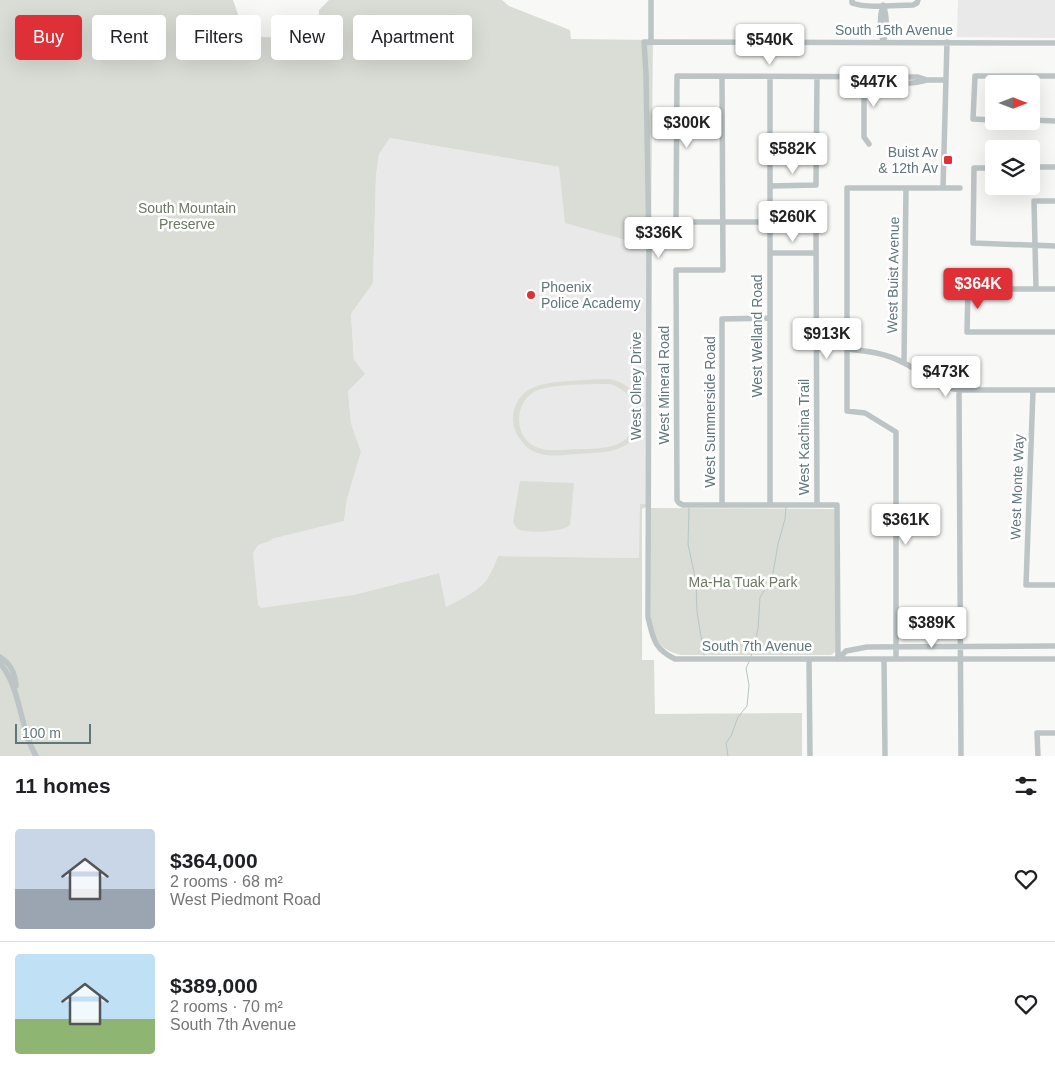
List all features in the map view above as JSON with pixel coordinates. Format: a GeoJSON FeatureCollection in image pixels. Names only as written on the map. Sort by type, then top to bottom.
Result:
{"type":"FeatureCollection","features":[{"type":"Feature","properties":{"kind":"street"},"geometry":{"type":"LineString","coordinates":[[651,0],[651,42]]}},
{"type":"Feature","properties":{"kind":"street"},"geometry":{"type":"LineString","coordinates":[[852,2],[883,5],[918,2]]}},
{"type":"Feature","properties":{"kind":"street"},"geometry":{"type":"LineString","coordinates":[[883,5],[883,43]]}},
{"type":"Feature","properties":{"kind":"street","name":"South 15th Avenue"},"geometry":{"type":"LineString","coordinates":[[644,42],[1055,43]]}},
{"type":"Feature","properties":{"kind":"street","name":"West Olney Drive"},"geometry":{"type":"LineString","coordinates":[[644,42],[649,246],[648,617],[654,642],[665,654],[675,659]]}},
{"type":"Feature","properties":{"kind":"street"},"geometry":{"type":"LineString","coordinates":[[943,188],[947,42]]}},
{"type":"Feature","properties":{"kind":"street"},"geometry":{"type":"LineString","coordinates":[[770,222],[676,222],[677,76],[946,80]]}},
{"type":"Feature","properties":{"kind":"street"},"geometry":{"type":"LineString","coordinates":[[985,76],[975,76],[973,119],[985,120]]}},
{"type":"Feature","properties":{"kind":"street"},"geometry":{"type":"LineString","coordinates":[[1040,76],[1055,76]]}},
{"type":"Feature","properties":{"kind":"street"},"geometry":{"type":"LineString","coordinates":[[722,77],[723,222]]}},
{"type":"Feature","properties":{"kind":"street","name":"West Welland Road"},"geometry":{"type":"LineString","coordinates":[[770,77],[770,505]]}},
{"type":"Feature","properties":{"kind":"street"},"geometry":{"type":"LineString","coordinates":[[770,186],[816,185],[817,77]]}},
{"type":"Feature","properties":{"kind":"street"},"geometry":{"type":"LineString","coordinates":[[864,78],[864,137],[869,144]]}},
{"type":"Feature","properties":{"kind":"street"},"geometry":{"type":"LineString","coordinates":[[1040,120],[1055,121]]}},
{"type":"Feature","properties":{"kind":"street"},"geometry":{"type":"LineString","coordinates":[[1040,167],[1055,167]]}},
{"type":"Feature","properties":{"kind":"street"},"geometry":{"type":"LineString","coordinates":[[985,168],[974,168],[973,243],[1055,246]]}},
{"type":"Feature","properties":{"kind":"street"},"geometry":{"type":"LineString","coordinates":[[896,659],[896,432],[865,413],[847,411],[847,188],[960,188]]}},
{"type":"Feature","properties":{"kind":"street","name":"West Buist Avenue"},"geometry":{"type":"LineString","coordinates":[[904,363],[906,188]]}},
{"type":"Feature","properties":{"kind":"street"},"geometry":{"type":"LineString","coordinates":[[1036,288],[1034,202],[1055,201]]}},
{"type":"Feature","properties":{"kind":"street","name":"West Kachina Trail"},"geometry":{"type":"LineString","coordinates":[[812,220],[816,229],[817,505]]}},
{"type":"Feature","properties":{"kind":"street","name":"West Mineral Road"},"geometry":{"type":"LineString","coordinates":[[722,505],[683,505],[677,500],[676,270],[723,270],[723,222]]}},
{"type":"Feature","properties":{"kind":"street"},"geometry":{"type":"LineString","coordinates":[[770,253],[816,253]]}},
{"type":"Feature","properties":{"kind":"street"},"geometry":{"type":"LineString","coordinates":[[1055,289],[968,289],[968,332],[1055,332]]}},
{"type":"Feature","properties":{"kind":"street","name":"West Summerside Road"},"geometry":{"type":"LineString","coordinates":[[722,505],[722,319],[770,318]]}},
{"type":"Feature","properties":{"kind":"street"},"geometry":{"type":"LineString","coordinates":[[847,349],[876,353],[904,363],[938,384],[959,390],[1055,390]]}},
{"type":"Feature","properties":{"kind":"street"},"geometry":{"type":"LineString","coordinates":[[959,390],[961,756]]}},
{"type":"Feature","properties":{"kind":"street","name":"West Monte Way"},"geometry":{"type":"LineString","coordinates":[[1033,390],[1026,585],[1055,585]]}},
{"type":"Feature","properties":{"kind":"street"},"geometry":{"type":"LineString","coordinates":[[722,505],[838,505],[838,659]]}},
{"type":"Feature","properties":{"kind":"street","name":"South 7th Avenue"},"geometry":{"type":"LineString","coordinates":[[838,659],[846,651],[854,648],[1055,646]]}},
{"type":"Feature","properties":{"kind":"street"},"geometry":{"type":"LineString","coordinates":[[0,657],[11,666],[14,674],[16,694]]}},
{"type":"Feature","properties":{"kind":"street","name":"South 7th Avenue"},"geometry":{"type":"LineString","coordinates":[[675,659],[1055,659]]}},
{"type":"Feature","properties":{"kind":"street"},"geometry":{"type":"LineString","coordinates":[[809,659],[810,756]]}},
{"type":"Feature","properties":{"kind":"street"},"geometry":{"type":"LineString","coordinates":[[884,659],[885,756]]}},
{"type":"Feature","properties":{"kind":"street"},"geometry":{"type":"LineString","coordinates":[[0,663],[10,676],[28,740],[36,756]]}},
{"type":"Feature","properties":{"kind":"street"},"geometry":{"type":"LineString","coordinates":[[1038,756],[1037,733],[1055,733]]}},
{"type":"Feature","properties":{"kind":"shaded area"},"geometry":{"type":"Polygon","coordinates":[[[958,0],[1055,0],[1055,38],[957,37],[958,0]]]}},
{"type":"Feature","properties":{"kind":"shaded area"},"geometry":{"type":"Polygon","coordinates":[[[390,138],[559,167],[647,235],[646,504],[640,505],[640,558],[498,556],[493,571],[476,592],[446,607],[438,573],[353,595],[258,609],[248,544],[344,521],[347,499],[361,452],[351,423],[348,391],[354,360],[351,314],[373,283],[376,175],[379,154],[390,138]]]}},
{"type":"Feature","properties":{"kind":"green space","name":"South Mountain Preserve"},"geometry":{"type":"Polygon","coordinates":[[[0,0],[233,0],[238,15],[176,15],[176,60],[261,60],[261,37],[271,37],[271,60],[343,60],[343,15],[319,15],[319,10],[329,0],[502,0],[509,6],[570,30],[571,39],[653,40],[648,506],[642,509],[642,660],[654,660],[655,714],[802,713],[802,756],[0,756],[0,0]],[[390,138],[379,154],[376,175],[373,283],[351,314],[354,360],[365,374],[348,391],[351,423],[361,452],[347,499],[344,521],[271,539],[258,545],[253,553],[258,605],[261,608],[353,595],[439,573],[446,607],[479,588],[494,567],[498,556],[639,558],[640,504],[646,504],[646,235],[636,241],[626,240],[565,223],[559,167],[390,138]]]}},
{"type":"Feature","properties":{"kind":"green space"},"geometry":{"type":"Polygon","coordinates":[[[609,379],[626,386],[633,392],[639,403],[642,413],[641,423],[636,435],[630,442],[622,447],[604,452],[554,456],[535,452],[526,447],[522,442],[515,429],[513,414],[518,401],[529,389],[544,384],[609,379]],[[581,384],[540,389],[527,397],[520,411],[520,427],[523,435],[534,446],[548,450],[614,446],[629,436],[637,419],[632,401],[619,388],[609,384],[581,384]]]}},
{"type":"Feature","properties":{"kind":"green space"},"geometry":{"type":"Polygon","coordinates":[[[520,481],[574,483],[570,525],[545,532],[523,531],[517,528],[513,522],[520,481]]]}},
{"type":"Feature","properties":{"kind":"green space","name":"Ma-Ha Tuak Park"},"geometry":{"type":"Polygon","coordinates":[[[651,508],[835,509],[835,652],[831,655],[681,655],[663,647],[656,638],[651,619],[651,508]]]}},
{"type":"Feature","properties":{"kind":"waterway"},"geometry":{"type":"LineString","coordinates":[[751,656],[758,629],[760,597],[772,579],[786,507]]}},
{"type":"Feature","properties":{"kind":"waterway"},"geometry":{"type":"LineString","coordinates":[[689,508],[688,544],[696,582],[697,612],[704,655]]}},
{"type":"Feature","properties":{"kind":"waterway"},"geometry":{"type":"LineString","coordinates":[[728,756],[726,743],[731,736],[738,717],[747,706],[749,685],[746,668],[749,662]]}},
{"type":"Feature","properties":{"kind":"place","name":"Buist Av & 12th Av"},"geometry":{"type":"Point","coordinates":[948,160]}},
{"type":"Feature","properties":{"kind":"place","name":"Phoenix Police Academy"},"geometry":{"type":"Point","coordinates":[531,295]}}]}
